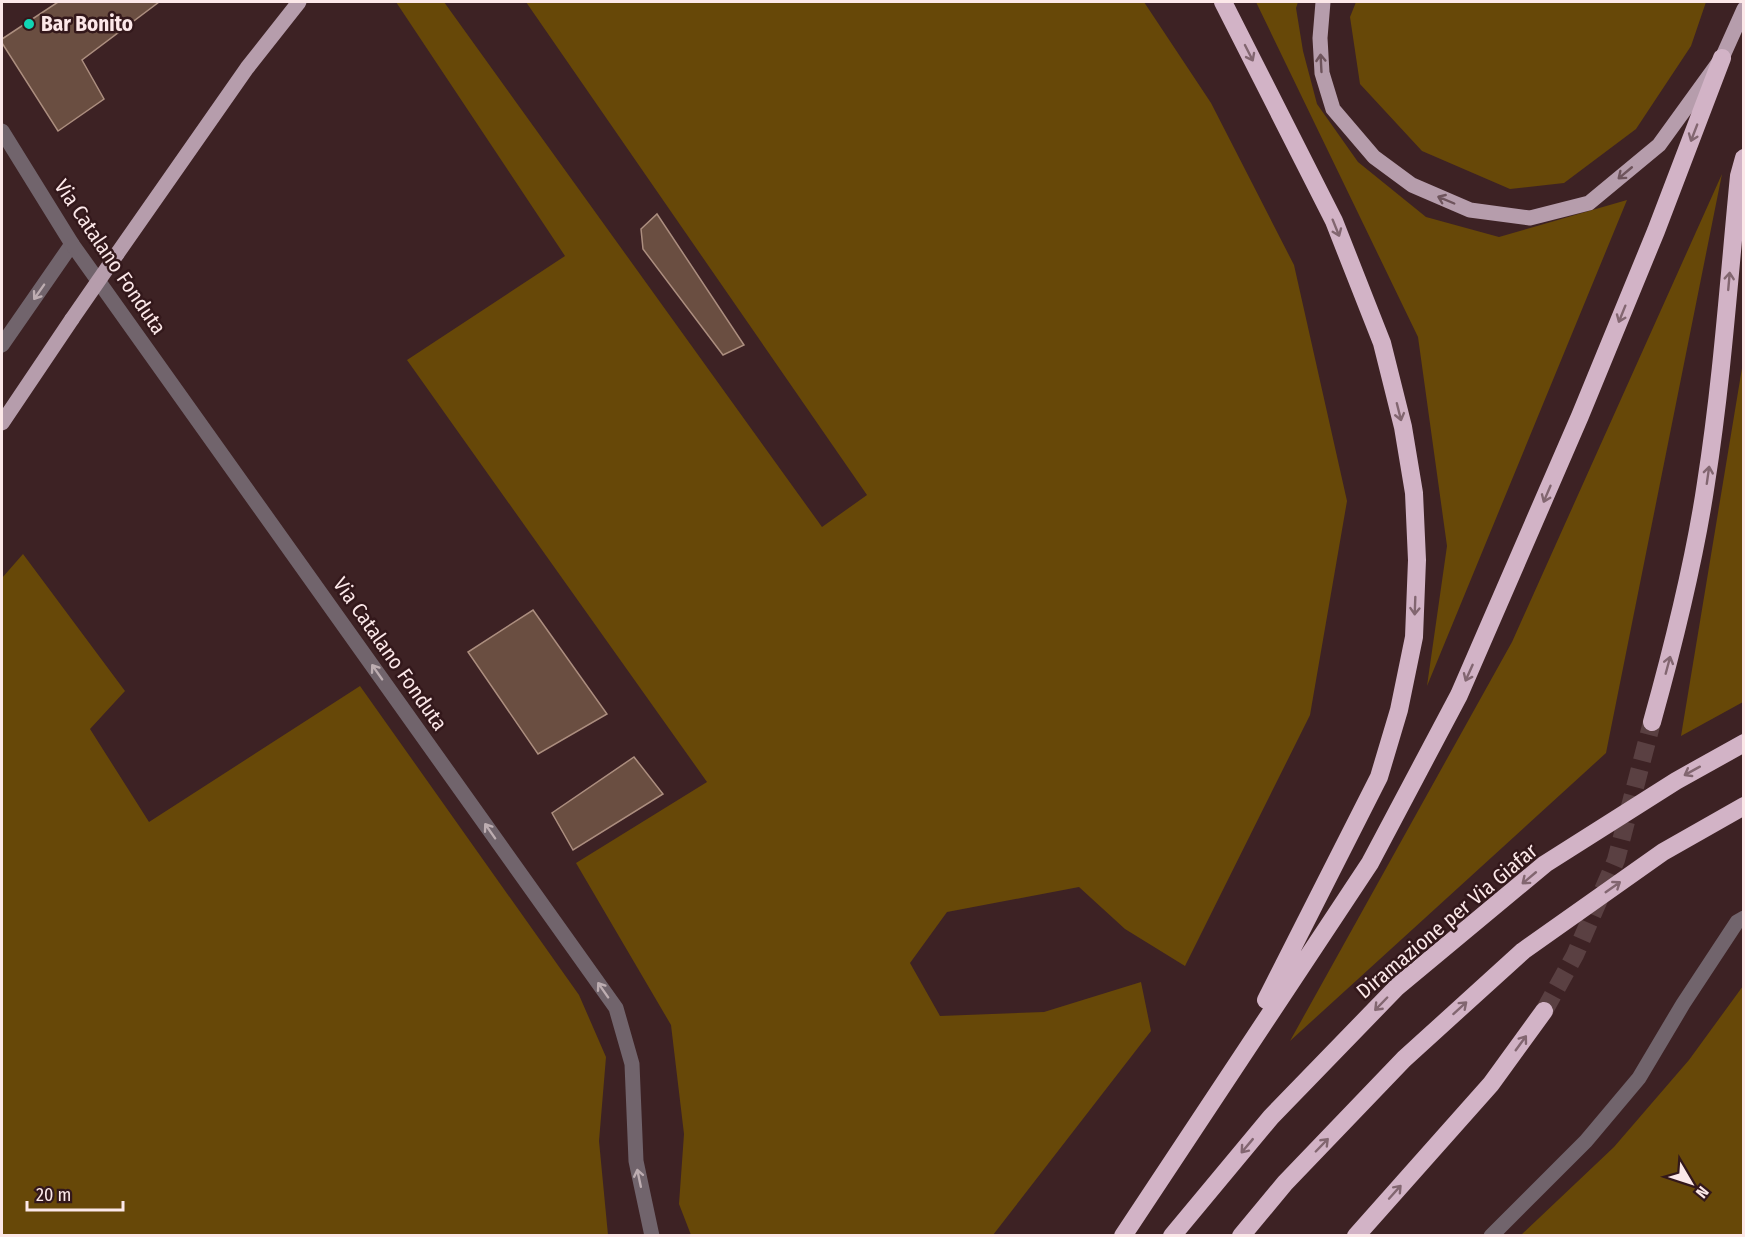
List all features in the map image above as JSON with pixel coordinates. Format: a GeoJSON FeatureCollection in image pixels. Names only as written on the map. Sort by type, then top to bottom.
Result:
{"type":"FeatureCollection","features":[{"type":"Feature","properties":{"kind":"highway"},"geometry":{"type":"LineString","coordinates":[[1223,2],[1334,221],[1382,342],[1403,427],[1414,493],[1417,560],[1414,637],[1399,710],[1379,777],[1230,1072]]}},
{"type":"Feature","properties":{"kind":"highway"},"geometry":{"type":"LineString","coordinates":[[1123,1236],[1370,863],[1459,695],[1656,231],[1722,58]]}},
{"type":"Feature","properties":{"kind":"highway"},"geometry":{"type":"LineString","coordinates":[[1653,722],[1680,620],[1706,485],[1720,382],[1743,158]]}},
{"type":"Feature","properties":{"kind":"highway","name":"Diramazione per Via Giafar"},"geometry":{"type":"LineString","coordinates":[[1172,1236],[1271,1117],[1397,987],[1545,864],[1676,781],[1743,743]]}},
{"type":"Feature","properties":{"kind":"highway"},"geometry":{"type":"LineString","coordinates":[[1240,1236],[1285,1183],[1404,1059],[1523,951],[1663,852],[1743,806]]}},
{"type":"Feature","properties":{"kind":"highway"},"geometry":{"type":"LineString","coordinates":[[1356,1236],[1491,1084],[1544,1011]]}},
{"type":"Feature","properties":{"kind":"main road"},"geometry":{"type":"LineString","coordinates":[[2,423],[248,68],[299,2]]}},
{"type":"Feature","properties":{"kind":"main road"},"geometry":{"type":"LineString","coordinates":[[1323,2],[1320,38],[1322,73],[1333,109],[1374,157],[1412,185],[1470,210],[1530,218],[1589,203],[1659,145],[1722,58],[1743,9]]}},
{"type":"Feature","properties":{"kind":"street","name":"Via Catalano Fonduta"},"geometry":{"type":"LineString","coordinates":[[2,131],[72,244],[616,1008],[632,1064],[636,1161],[652,1236]]}},
{"type":"Feature","properties":{"kind":"street"},"geometry":{"type":"LineString","coordinates":[[2,345],[72,244]]}},
{"type":"Feature","properties":{"kind":"street"},"geometry":{"type":"LineString","coordinates":[[1491,1236],[1586,1140],[1639,1078],[1689,995],[1737,922],[1743,918]]}},
{"type":"Feature","properties":{"kind":"shaded area"},"geometry":{"type":"Polygon","coordinates":[[[396,2],[444,2],[822,527],[867,495],[526,2],[1144,2],[1211,103],[1294,265],[1347,501],[1310,715],[1185,966],[1125,929],[1079,887],[947,912],[910,963],[940,1016],[1044,1012],[1141,982],[1151,1031],[993,1235],[691,1235],[679,1204],[684,1134],[671,1025],[576,863],[707,782],[407,360],[565,256],[396,2]]]}},
{"type":"Feature","properties":{"kind":"shaded area"},"geometry":{"type":"Polygon","coordinates":[[[1256,2],[1298,2],[1296,8],[1303,51],[1317,104],[1358,162],[1426,217],[1499,237],[1627,200],[1427,686],[1447,546],[1418,337],[1256,2]]]}},
{"type":"Feature","properties":{"kind":"shaded area"},"geometry":{"type":"Polygon","coordinates":[[[1356,2],[1706,2],[1691,46],[1636,129],[1564,183],[1510,189],[1422,151],[1360,84],[1350,17],[1356,2]]]}},
{"type":"Feature","properties":{"kind":"shaded area"},"geometry":{"type":"Polygon","coordinates":[[[1722,174],[1606,753],[1290,1041],[1512,642],[1722,174]]]}},
{"type":"Feature","properties":{"kind":"shaded area"},"geometry":{"type":"Polygon","coordinates":[[[1743,362],[1743,702],[1681,736],[1743,362]]]}},
{"type":"Feature","properties":{"kind":"shaded area"},"geometry":{"type":"Polygon","coordinates":[[[23,554],[125,691],[90,729],[149,822],[360,686],[579,995],[606,1057],[599,1141],[608,1235],[2,1235],[2,578],[23,554]]]}},
{"type":"Feature","properties":{"kind":"shaded area"},"geometry":{"type":"Polygon","coordinates":[[[1743,986],[1743,1235],[1521,1235],[1614,1147],[1689,1060],[1743,986]]]}},
{"type":"Feature","properties":{"kind":"building"},"geometry":{"type":"Polygon","coordinates":[[[58,2],[159,2],[82,60],[104,99],[58,131],[2,43],[2,39],[58,2]]]}},
{"type":"Feature","properties":{"kind":"building"},"geometry":{"type":"Polygon","coordinates":[[[657,214],[744,345],[723,355],[643,249],[641,229],[657,214]]]}},
{"type":"Feature","properties":{"kind":"building"},"geometry":{"type":"Polygon","coordinates":[[[533,610],[607,714],[538,754],[468,652],[533,610]]]}},
{"type":"Feature","properties":{"kind":"building"},"geometry":{"type":"Polygon","coordinates":[[[634,757],[663,794],[573,850],[552,813],[634,757]]]}},
{"type":"Feature","properties":{"kind":"tunnel"},"geometry":{"type":"LineString","coordinates":[[1544,1011],[1575,955],[1616,860],[1652,722]]}},
{"type":"Feature","properties":{"kind":"place","name":"Bar Bonito"},"geometry":{"type":"Point","coordinates":[29,24]}}]}
